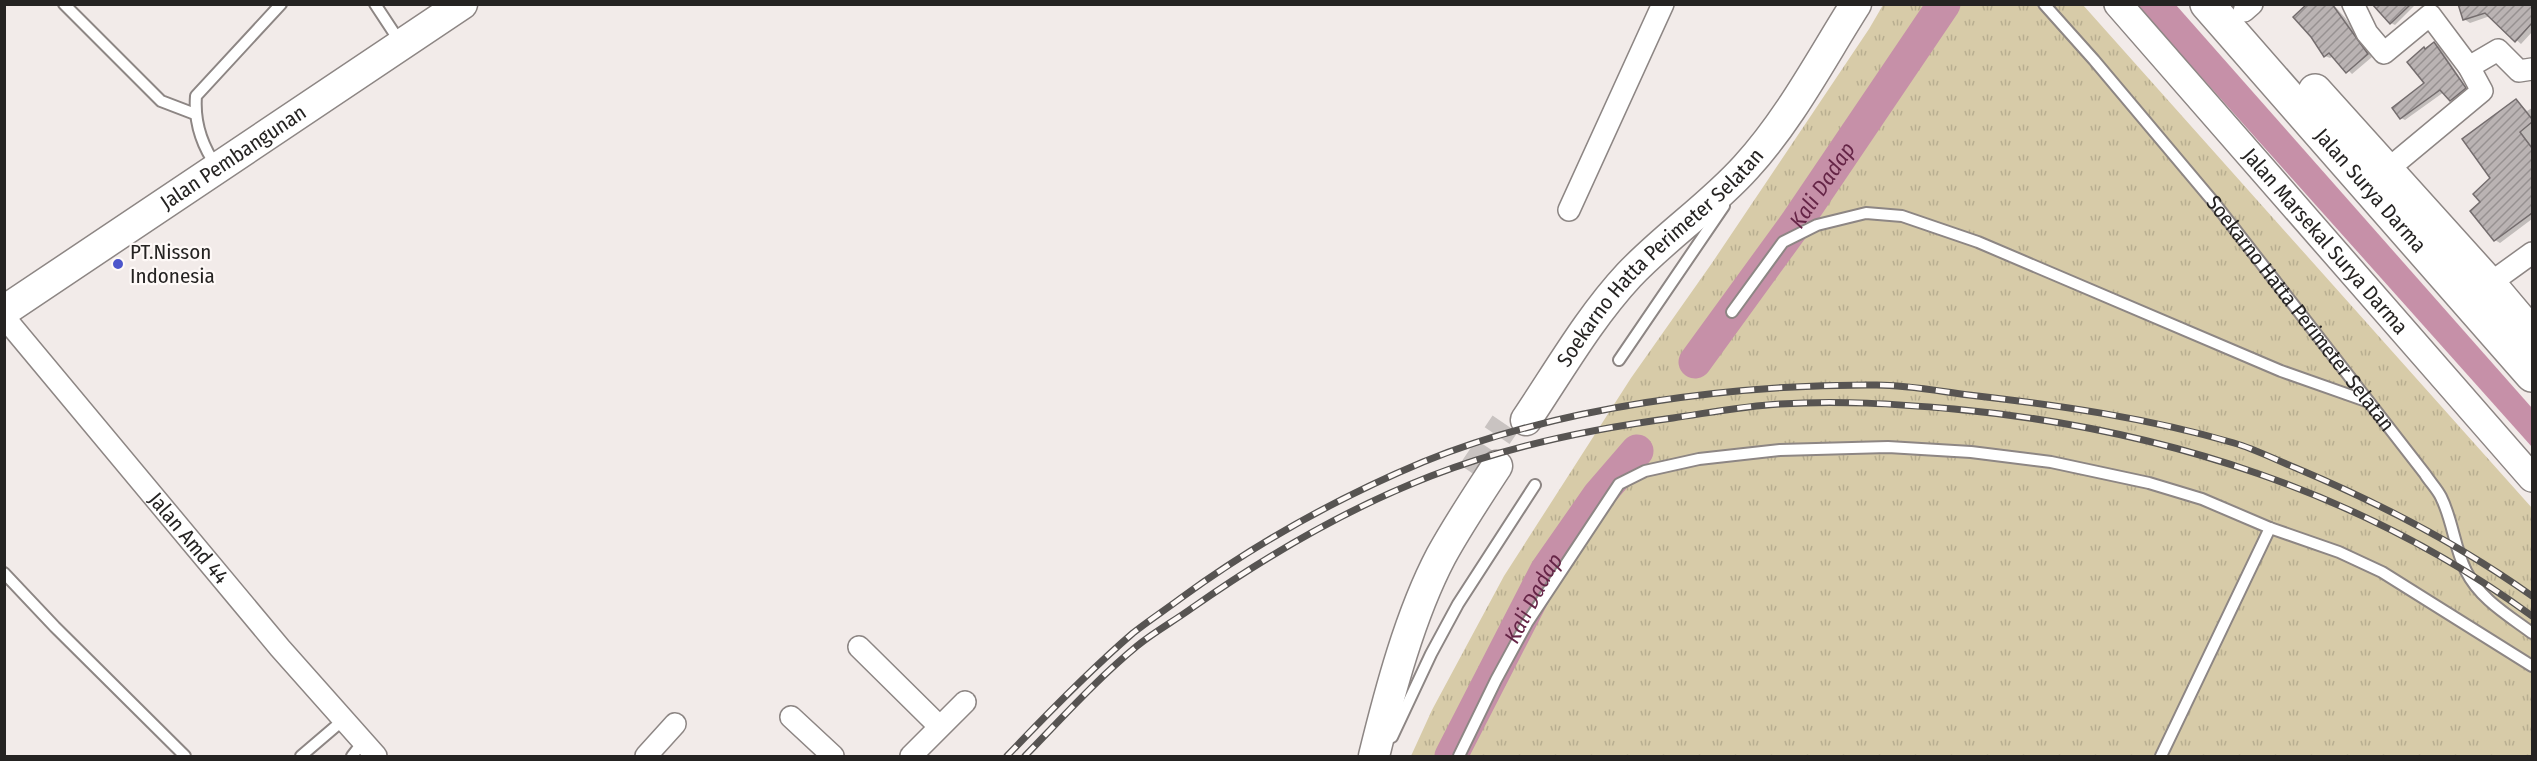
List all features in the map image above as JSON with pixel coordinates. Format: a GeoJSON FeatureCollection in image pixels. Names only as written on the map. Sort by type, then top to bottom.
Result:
{"type":"FeatureCollection","features":[{"type":"Feature","properties":{"kind":"main road","name":"Jalan Pembangunan"},"geometry":{"type":"LineString","coordinates":[[397,37],[427,4]]}},
{"type":"Feature","properties":{"kind":"main road","name":"Jalan Pembangunan"},"geometry":{"type":"LineString","coordinates":[[4,289],[212,160],[397,37],[462,4]]}},
{"type":"Feature","properties":{"kind":"main road","name":"Soekarno Hatta Perimeter Selatan"},"geometry":{"type":"LineString","coordinates":[[1796,99],[1764,134],[1663,220],[1615,266],[1569,326],[1516,422],[1628,276],[1655,249],[1722,192],[1768,141],[1796,99],[1856,4]]}},
{"type":"Feature","properties":{"kind":"main road","name":"Jalan Surya Darma"},"geometry":{"type":"LineString","coordinates":[[2207,4],[2532,375]]}},
{"type":"Feature","properties":{"kind":"main road","name":"Jalan Surya Darma"},"geometry":{"type":"LineString","coordinates":[[2245,7],[2277,51],[2387,170],[2532,335]]}},
{"type":"Feature","properties":{"kind":"main road","name":"Jalan Pembangunan"},"geometry":{"type":"LineString","coordinates":[[4,311],[212,160]]}},
{"type":"Feature","properties":{"kind":"main road"},"geometry":{"type":"LineString","coordinates":[[1360,756],[1371,699],[1388,642],[1410,585],[1431,543],[1485,469],[1427,587],[1388,700],[1374,756]]}},
{"type":"Feature","properties":{"kind":"street"},"geometry":{"type":"LineString","coordinates":[[1569,210],[1664,4]]}},
{"type":"Feature","properties":{"kind":"street","name":"Jalan Marsekal Surya Darma"},"geometry":{"type":"LineString","coordinates":[[2118,4],[2532,478]]}},
{"type":"Feature","properties":{"kind":"street"},"geometry":{"type":"LineString","coordinates":[[2353,4],[2367,33],[2384,53],[2430,15],[2469,67],[2482,91],[2387,170]]}},
{"type":"Feature","properties":{"kind":"street"},"geometry":{"type":"LineString","coordinates":[[2469,67],[2498,50],[2518,71],[2532,69]]}},
{"type":"Feature","properties":{"kind":"street"},"geometry":{"type":"LineString","coordinates":[[2489,284],[2532,253]]}},
{"type":"Feature","properties":{"kind":"street","name":"Jalan Amd 44"},"geometry":{"type":"LineString","coordinates":[[4,317],[142,485],[342,721],[364,752]]}},
{"type":"Feature","properties":{"kind":"street"},"geometry":{"type":"LineString","coordinates":[[859,647],[939,726]]}},
{"type":"Feature","properties":{"kind":"street"},"geometry":{"type":"LineString","coordinates":[[911,756],[965,702]]}},
{"type":"Feature","properties":{"kind":"street"},"geometry":{"type":"LineString","coordinates":[[791,717],[833,756]]}},
{"type":"Feature","properties":{"kind":"street"},"geometry":{"type":"LineString","coordinates":[[646,756],[675,724]]}},
{"type":"Feature","properties":{"kind":"lane"},"geometry":{"type":"LineString","coordinates":[[64,4],[161,101],[195,114]]}},
{"type":"Feature","properties":{"kind":"lane"},"geometry":{"type":"LineString","coordinates":[[212,160],[195,114],[196,96],[281,4]]}},
{"type":"Feature","properties":{"kind":"lane"},"geometry":{"type":"LineString","coordinates":[[375,4],[397,37]]}},
{"type":"Feature","properties":{"kind":"lane","name":"Soekarno Hatta Perimeter Selatan"},"geometry":{"type":"LineString","coordinates":[[2044,4],[2216,205],[2441,495],[2452,524],[2456,547],[2467,573],[2478,589],[2486,598],[2532,633]]}},
{"type":"Feature","properties":{"kind":"lane"},"geometry":{"type":"LineString","coordinates":[[1619,360],[1768,141]]}},
{"type":"Feature","properties":{"kind":"lane"},"geometry":{"type":"LineString","coordinates":[[1732,312],[1783,242],[1817,225],[1866,213],[1902,216],[1978,242],[2281,371],[2369,402]]}},
{"type":"Feature","properties":{"kind":"lane"},"geometry":{"type":"LineString","coordinates":[[1459,756],[1527,623],[1619,484],[1645,471],[1699,459],[1780,450],[1888,447],[1971,452],[2051,462],[2149,483],[2202,499],[2270,528],[2339,552],[2382,572],[2532,666]]}},
{"type":"Feature","properties":{"kind":"lane"},"geometry":{"type":"LineString","coordinates":[[1383,756],[1431,654],[1458,604],[1535,485]]}},
{"type":"Feature","properties":{"kind":"lane"},"geometry":{"type":"LineString","coordinates":[[2161,756],[2270,528]]}},
{"type":"Feature","properties":{"kind":"lane"},"geometry":{"type":"LineString","coordinates":[[4,573],[178,754]]}},
{"type":"Feature","properties":{"kind":"lane"},"geometry":{"type":"LineString","coordinates":[[301,756],[342,721]]}},
{"type":"Feature","properties":{"kind":"green space"},"geometry":{"type":"Polygon","coordinates":[[[1883,5],[2083,5],[2532,508],[2532,756],[1411,756],[1432,710],[1504,576],[1631,378],[1712,263],[1883,5]]]}},
{"type":"Feature","properties":{"kind":"shaded area"},"geometry":{"type":"Polygon","coordinates":[[[2137,5],[2176,5],[2532,408],[2532,447],[2137,5]]]}},
{"type":"Feature","properties":{"kind":"building"},"geometry":{"type":"Polygon","coordinates":[[[2307,4],[2332,4],[2368,54],[2346,73],[2329,53],[2324,57],[2311,37],[2293,17],[2307,4]]]}},
{"type":"Feature","properties":{"kind":"building"},"geometry":{"type":"Polygon","coordinates":[[[2372,4],[2411,4],[2390,24],[2372,4]]]}},
{"type":"Feature","properties":{"kind":"building"},"geometry":{"type":"Polygon","coordinates":[[[2458,4],[2532,4],[2532,23],[2515,42],[2485,13],[2463,20],[2458,4]]]}},
{"type":"Feature","properties":{"kind":"building"},"geometry":{"type":"Polygon","coordinates":[[[2434,42],[2466,88],[2450,101],[2440,90],[2400,119],[2392,108],[2424,83],[2407,62],[2424,47],[2425,49],[2434,42]]]}},
{"type":"Feature","properties":{"kind":"building"},"geometry":{"type":"Polygon","coordinates":[[[2516,99],[2532,119],[2532,122],[2520,132],[2532,148],[2532,213],[2494,241],[2470,211],[2480,202],[2473,194],[2490,178],[2462,139],[2516,99]]]}},
{"type":"Feature","properties":{"kind":"waterway","name":"Kali Dadap"},"geometry":{"type":"LineString","coordinates":[[1695,362],[1796,223],[1944,4]]}},
{"type":"Feature","properties":{"kind":"waterway","name":"Kali Dadap"},"geometry":{"type":"LineString","coordinates":[[1451,756],[1546,571],[1599,495],[1637,451]]}},
{"type":"Feature","properties":{"kind":"tunnel"},"geometry":{"type":"LineString","coordinates":[[1472,473],[1505,424]]}},
{"type":"Feature","properties":{"kind":"railway"},"geometry":{"type":"LineString","coordinates":[[1007,756],[1084,678],[1139,629],[1238,559],[1328,507],[1423,462],[1475,443],[1587,413],[1705,394],[1821,386],[1900,386],[2069,408],[2136,419],[2202,434],[2258,451],[2388,510],[2476,559],[2532,596]]}},
{"type":"Feature","properties":{"kind":"railway"},"geometry":{"type":"LineString","coordinates":[[1025,756],[1093,686],[1144,641],[1278,552],[1368,503],[1460,465],[1520,447],[1642,422],[1767,405],[1845,403],[1954,409],[2031,418],[2108,432],[2184,450],[2330,501],[2400,534],[2467,573],[2532,616]]}},
{"type":"Feature","properties":{"kind":"place","name":"PT.Nisson Indonesia"},"geometry":{"type":"Point","coordinates":[118,264]}}]}
